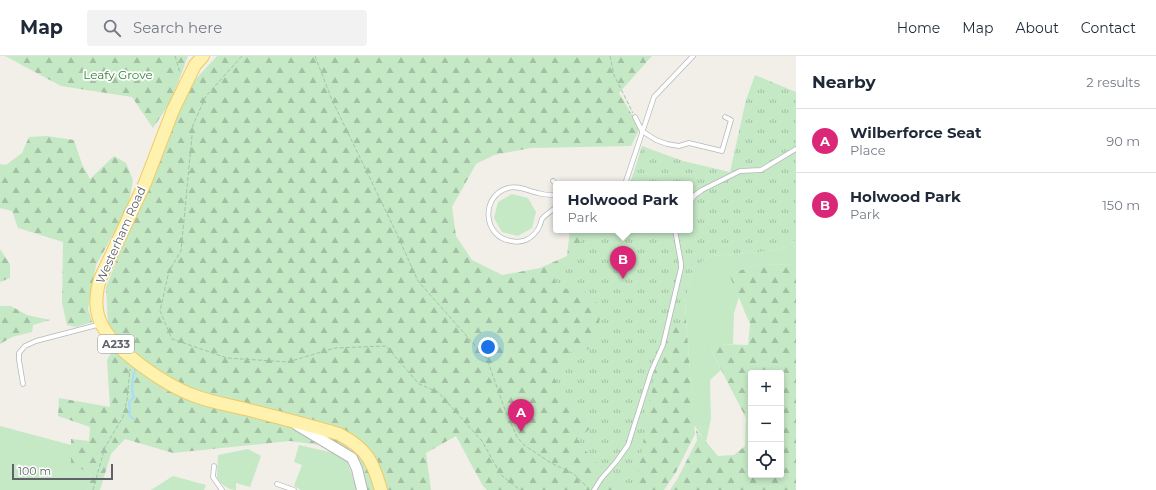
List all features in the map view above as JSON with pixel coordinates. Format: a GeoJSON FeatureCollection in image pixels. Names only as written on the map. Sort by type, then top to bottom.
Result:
{"type":"FeatureCollection","features":[{"type":"Feature","properties":{"kind":"main road","name":"Westerham Road"},"geometry":{"type":"LineString","coordinates":[[203,56],[195,65],[173,110],[145,183],[100,279],[96,293],[96,307],[101,324],[105,332],[118,345],[170,385],[195,396],[339,434],[353,441],[365,452],[376,471],[381,490]]}},
{"type":"Feature","properties":{"kind":"street"},"geometry":{"type":"LineString","coordinates":[[287,420],[352,458],[357,469],[362,490]]}},
{"type":"Feature","properties":{"kind":"lane"},"geometry":{"type":"LineString","coordinates":[[626,181],[654,97],[693,56]]}},
{"type":"Feature","properties":{"kind":"lane"},"geometry":{"type":"LineString","coordinates":[[635,117],[642,131],[656,140],[679,146],[689,143],[722,151],[731,120],[726,117]]}},
{"type":"Feature","properties":{"kind":"lane"},"geometry":{"type":"LineString","coordinates":[[693,198],[702,190],[740,171],[761,170],[796,149]]}},
{"type":"Feature","properties":{"kind":"lane"},"geometry":{"type":"LineString","coordinates":[[553,195],[539,194],[516,187],[508,188],[501,191],[491,202],[488,220],[496,234],[502,239],[518,242],[533,236],[540,226],[542,219],[553,210]]}},
{"type":"Feature","properties":{"kind":"lane"},"geometry":{"type":"LineString","coordinates":[[594,490],[628,445],[650,372],[663,345],[681,268],[676,233]]}},
{"type":"Feature","properties":{"kind":"lane"},"geometry":{"type":"LineString","coordinates":[[23,384],[19,353],[25,346],[36,341],[101,324]]}},
{"type":"Feature","properties":{"kind":"lane"},"geometry":{"type":"LineString","coordinates":[[214,466],[213,477],[222,490]]}},
{"type":"Feature","properties":{"kind":"lane"},"geometry":{"type":"LineString","coordinates":[[277,484],[294,490]]}},
{"type":"Feature","properties":{"kind":"path"},"geometry":{"type":"LineString","coordinates":[[175,56],[184,87]]}},
{"type":"Feature","properties":{"kind":"path"},"geometry":{"type":"LineString","coordinates":[[242,56],[206,96],[193,125],[181,251],[169,271],[160,311],[172,339],[227,358],[288,362],[335,348],[386,346],[419,384],[438,392],[482,441],[501,474],[520,490]]}},
{"type":"Feature","properties":{"kind":"path"},"geometry":{"type":"LineString","coordinates":[[315,56],[332,100],[393,225],[418,281],[487,358],[504,407],[517,437],[524,445],[551,463],[574,474],[590,490]]}},
{"type":"Feature","properties":{"kind":"path"},"geometry":{"type":"LineString","coordinates":[[610,56],[614,75],[635,117]]}},
{"type":"Feature","properties":{"kind":"path"},"geometry":{"type":"LineString","coordinates":[[92,490],[105,447],[124,417],[128,400],[131,366]]}},
{"type":"Feature","properties":{"kind":"green space","name":"Leafy Grove"},"geometry":{"type":"Polygon","coordinates":[[[5,56],[188,56],[171,101],[153,128],[132,97],[61,86],[5,56]]]}},
{"type":"Feature","properties":{"kind":"green space"},"geometry":{"type":"Polygon","coordinates":[[[217,56],[652,56],[619,93],[640,128],[631,146],[531,148],[494,155],[476,164],[452,207],[456,236],[472,260],[502,275],[540,268],[567,256],[570,233],[679,233],[695,434],[676,472],[664,490],[487,490],[483,486],[456,436],[426,453],[431,490],[353,490],[357,450],[290,441],[173,453],[125,439],[111,454],[100,490],[87,490],[91,473],[71,465],[71,439],[89,441],[90,427],[58,416],[59,398],[110,407],[107,360],[118,341],[108,325],[106,287],[127,235],[149,188],[175,117],[193,82],[217,56]]]}},
{"type":"Feature","properties":{"kind":"green space"},"geometry":{"type":"Polygon","coordinates":[[[755,75],[796,92],[796,240],[780,250],[712,256],[693,267],[680,327],[658,327],[653,385],[635,490],[625,490],[589,455],[577,439],[591,428],[565,401],[554,377],[568,353],[594,348],[602,307],[585,292],[557,287],[553,272],[580,253],[582,233],[693,233],[693,181],[631,181],[642,146],[683,161],[730,172],[746,100],[755,75]]]}},
{"type":"Feature","properties":{"kind":"green space"},"geometry":{"type":"Polygon","coordinates":[[[47,136],[74,140],[82,164],[90,179],[114,156],[126,163],[133,180],[128,208],[96,265],[88,309],[92,322],[76,327],[67,325],[62,303],[63,242],[18,228],[12,211],[0,208],[0,164],[6,165],[22,153],[29,137],[47,136]]]}},
{"type":"Feature","properties":{"kind":"green space"},"geometry":{"type":"Polygon","coordinates":[[[512,194],[528,198],[536,212],[532,228],[518,236],[502,232],[494,218],[498,202],[512,194]]]}},
{"type":"Feature","properties":{"kind":"green space"},"geometry":{"type":"Polygon","coordinates":[[[796,240],[796,265],[760,264],[730,274],[739,297],[734,313],[733,344],[718,344],[711,350],[721,370],[710,380],[711,419],[706,442],[694,425],[685,303],[693,267],[712,256],[780,250],[796,240]]]}},
{"type":"Feature","properties":{"kind":"green space"},"geometry":{"type":"Polygon","coordinates":[[[0,249],[10,264],[10,278],[0,282],[0,249]]]}},
{"type":"Feature","properties":{"kind":"green space"},"geometry":{"type":"Polygon","coordinates":[[[760,264],[796,265],[796,490],[670,490],[678,478],[697,440],[696,430],[718,456],[734,455],[745,446],[746,418],[711,350],[718,344],[748,345],[750,324],[729,274],[760,264]]]}},
{"type":"Feature","properties":{"kind":"green space"},"geometry":{"type":"Polygon","coordinates":[[[0,306],[11,306],[27,315],[50,320],[33,325],[32,332],[12,337],[0,344],[0,306]]]}},
{"type":"Feature","properties":{"kind":"green space"},"geometry":{"type":"Polygon","coordinates":[[[0,426],[71,445],[71,465],[91,473],[87,490],[0,490],[0,426]]]}},
{"type":"Feature","properties":{"kind":"green space"},"geometry":{"type":"Polygon","coordinates":[[[299,445],[338,454],[347,461],[354,481],[353,490],[301,490],[294,486],[302,465],[294,462],[299,445]]]}},
{"type":"Feature","properties":{"kind":"green space"},"geometry":{"type":"Polygon","coordinates":[[[248,449],[261,456],[250,487],[236,483],[236,490],[228,488],[217,478],[218,455],[248,449]]]}},
{"type":"Feature","properties":{"kind":"green space"},"geometry":{"type":"Polygon","coordinates":[[[173,476],[206,485],[204,490],[151,490],[173,476]]]}},
{"type":"Feature","properties":{"kind":"waterway"},"geometry":{"type":"LineString","coordinates":[[134,419],[130,416],[129,402],[134,397],[132,386],[136,366]]}},
{"type":"Feature","properties":{"kind":"place","name":"Holwood Park"},"geometry":{"type":"Point","coordinates":[623,279]}},
{"type":"Feature","properties":{"kind":"place","name":"Wilberforce Seat"},"geometry":{"type":"Point","coordinates":[521,432]}}]}
